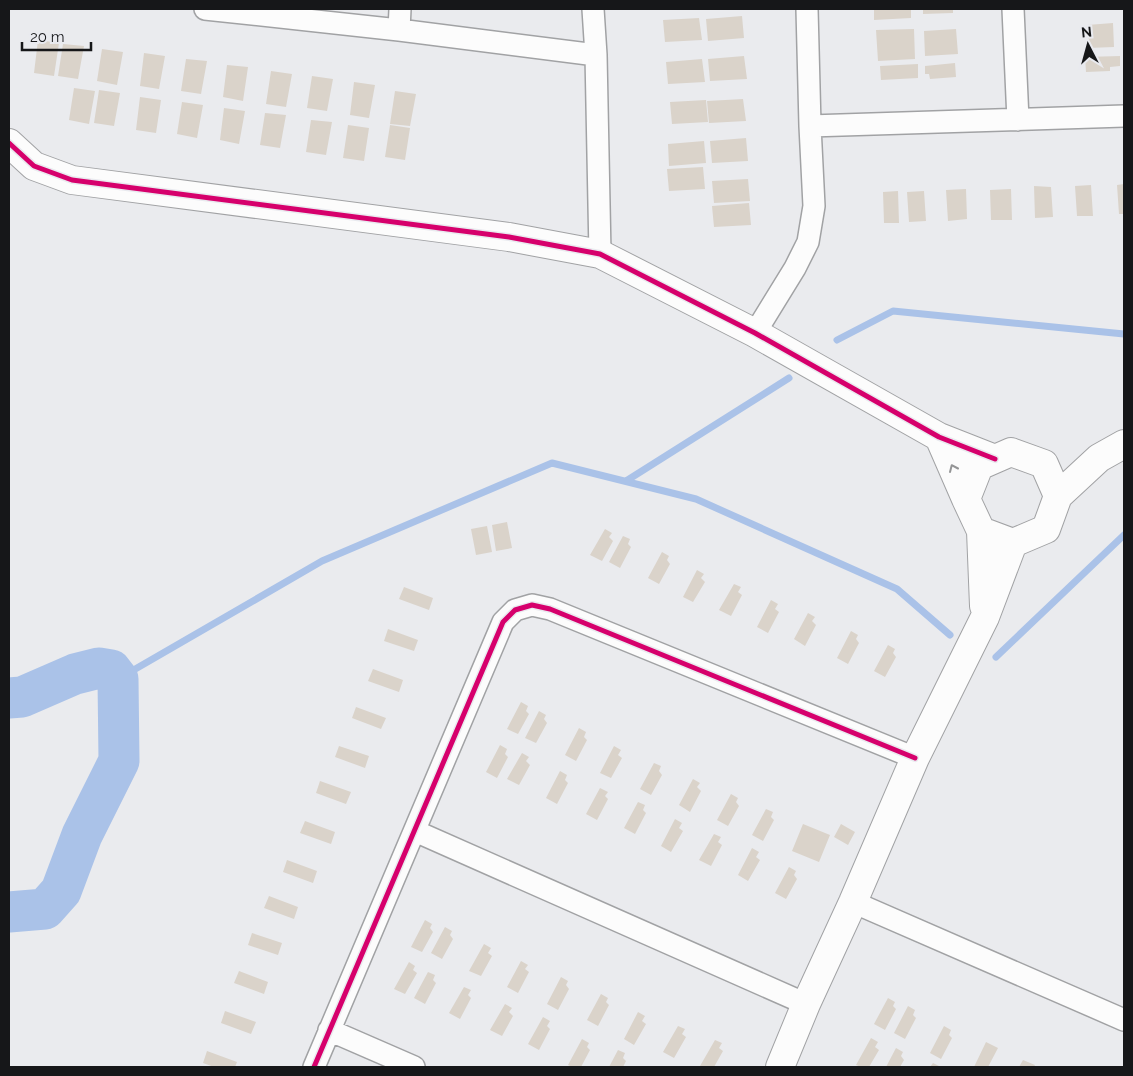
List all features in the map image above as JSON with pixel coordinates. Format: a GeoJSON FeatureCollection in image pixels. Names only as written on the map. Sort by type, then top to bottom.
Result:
{"type":"FeatureCollection","features":[{"type":"Feature","properties":{"kind":"street"},"geometry":{"type":"LineString","coordinates":[[205,9],[399,30],[596,55]]}},
{"type":"Feature","properties":{"kind":"street"},"geometry":{"type":"LineString","coordinates":[[399,30],[400,9]]}},
{"type":"Feature","properties":{"kind":"street"},"geometry":{"type":"LineString","coordinates":[[593,9],[596,55],[600,254]]}},
{"type":"Feature","properties":{"kind":"street"},"geometry":{"type":"LineString","coordinates":[[754,333],[795,268],[808,242],[814,206],[807,9]]}},
{"type":"Feature","properties":{"kind":"street"},"geometry":{"type":"LineString","coordinates":[[1013,9],[1018,120]]}},
{"type":"Feature","properties":{"kind":"street"},"geometry":{"type":"LineString","coordinates":[[810,126],[1124,116]]}},
{"type":"Feature","properties":{"kind":"street"},"geometry":{"type":"LineString","coordinates":[[9,142],[34,166],[72,180],[510,237],[600,254],[754,333],[939,437],[995,459]]}},
{"type":"Feature","properties":{"kind":"street"},"geometry":{"type":"LineString","coordinates":[[939,437],[981,531],[985,617]]}},
{"type":"Feature","properties":{"kind":"street"},"geometry":{"type":"LineString","coordinates":[[981,531],[1013,543],[1046,529],[1058,496],[1099,458],[1124,444]]}},
{"type":"Feature","properties":{"kind":"street"},"geometry":{"type":"LineString","coordinates":[[966,499],[979,466],[1011,452],[1044,464],[1099,458]]}},
{"type":"Feature","properties":{"kind":"street"},"geometry":{"type":"LineString","coordinates":[[1044,464],[1058,496]]}},
{"type":"Feature","properties":{"kind":"street"},"geometry":{"type":"LineString","coordinates":[[780,1067],[915,758],[985,617],[1013,543]]}},
{"type":"Feature","properties":{"kind":"street"},"geometry":{"type":"LineString","coordinates":[[314,1067],[328,1030],[415,831],[503,622],[515,610],[532,606],[550,609],[915,758]]}},
{"type":"Feature","properties":{"kind":"street"},"geometry":{"type":"LineString","coordinates":[[415,831],[806,1004]]}},
{"type":"Feature","properties":{"kind":"street"},"geometry":{"type":"LineString","coordinates":[[852,902],[1124,1020]]}},
{"type":"Feature","properties":{"kind":"street"},"geometry":{"type":"LineString","coordinates":[[328,1030],[414,1067]]}},
{"type":"Feature","properties":{"kind":"building"},"geometry":{"type":"Polygon","coordinates":[[[874,9],[911,9],[911,18],[874,20],[874,9]]]}},
{"type":"Feature","properties":{"kind":"building"},"geometry":{"type":"Polygon","coordinates":[[[923,9],[953,9],[953,13],[923,14],[923,9]]]}},
{"type":"Feature","properties":{"kind":"building"},"geometry":{"type":"Polygon","coordinates":[[[742,16],[744,38],[708,41],[706,19],[742,16]]]}},
{"type":"Feature","properties":{"kind":"building"},"geometry":{"type":"Polygon","coordinates":[[[699,18],[702,40],[665,42],[663,20],[699,18]]]}},
{"type":"Feature","properties":{"kind":"building"},"geometry":{"type":"Polygon","coordinates":[[[1113,23],[1114,47],[1088,48],[1087,25],[1113,23]]]}},
{"type":"Feature","properties":{"kind":"building"},"geometry":{"type":"Polygon","coordinates":[[[914,29],[915,59],[878,61],[876,30],[914,29]]]}},
{"type":"Feature","properties":{"kind":"building"},"geometry":{"type":"Polygon","coordinates":[[[956,29],[958,54],[925,56],[924,31],[956,29]]]}},
{"type":"Feature","properties":{"kind":"building"},"geometry":{"type":"Polygon","coordinates":[[[38,40],[59,43],[54,76],[34,73],[38,40]]]}},
{"type":"Feature","properties":{"kind":"building"},"geometry":{"type":"Polygon","coordinates":[[[63,44],[84,46],[78,79],[58,76],[63,44]]]}},
{"type":"Feature","properties":{"kind":"building"},"geometry":{"type":"Polygon","coordinates":[[[102,49],[123,52],[117,85],[97,81],[102,49]]]}},
{"type":"Feature","properties":{"kind":"building"},"geometry":{"type":"Polygon","coordinates":[[[144,53],[165,56],[159,89],[140,86],[144,53]]]}},
{"type":"Feature","properties":{"kind":"building"},"geometry":{"type":"Polygon","coordinates":[[[744,56],[747,79],[710,81],[708,59],[744,56]]]}},
{"type":"Feature","properties":{"kind":"building"},"geometry":{"type":"Polygon","coordinates":[[[1120,56],[1120,66],[1110,67],[1110,71],[1086,72],[1085,57],[1120,56]]]}},
{"type":"Feature","properties":{"kind":"building"},"geometry":{"type":"Polygon","coordinates":[[[186,59],[207,61],[201,94],[181,91],[186,59]]]}},
{"type":"Feature","properties":{"kind":"building"},"geometry":{"type":"Polygon","coordinates":[[[702,59],[705,82],[668,84],[666,62],[702,59]]]}},
{"type":"Feature","properties":{"kind":"building"},"geometry":{"type":"Polygon","coordinates":[[[955,63],[956,77],[930,79],[929,74],[925,74],[925,66],[955,63]]]}},
{"type":"Feature","properties":{"kind":"building"},"geometry":{"type":"Polygon","coordinates":[[[918,64],[918,78],[881,80],[880,66],[918,64]]]}},
{"type":"Feature","properties":{"kind":"building"},"geometry":{"type":"Polygon","coordinates":[[[227,65],[248,67],[243,101],[223,97],[227,65]]]}},
{"type":"Feature","properties":{"kind":"building"},"geometry":{"type":"Polygon","coordinates":[[[271,71],[292,74],[286,107],[266,104],[271,71]]]}},
{"type":"Feature","properties":{"kind":"building"},"geometry":{"type":"Polygon","coordinates":[[[312,76],[333,79],[327,111],[307,108],[312,76]]]}},
{"type":"Feature","properties":{"kind":"building"},"geometry":{"type":"Polygon","coordinates":[[[354,82],[375,85],[369,118],[350,115],[354,82]]]}},
{"type":"Feature","properties":{"kind":"building"},"geometry":{"type":"Polygon","coordinates":[[[74,88],[95,91],[89,124],[69,120],[74,88]]]}},
{"type":"Feature","properties":{"kind":"building"},"geometry":{"type":"Polygon","coordinates":[[[99,90],[120,93],[114,126],[94,123],[99,90]]]}},
{"type":"Feature","properties":{"kind":"building"},"geometry":{"type":"Polygon","coordinates":[[[395,91],[416,94],[410,126],[390,124],[395,91]]]}},
{"type":"Feature","properties":{"kind":"building"},"geometry":{"type":"Polygon","coordinates":[[[140,97],[161,100],[156,133],[136,130],[140,97]]]}},
{"type":"Feature","properties":{"kind":"building"},"geometry":{"type":"Polygon","coordinates":[[[743,99],[746,121],[709,123],[707,101],[743,99]]]}},
{"type":"Feature","properties":{"kind":"building"},"geometry":{"type":"Polygon","coordinates":[[[706,100],[708,122],[672,124],[670,102],[706,100]]]}},
{"type":"Feature","properties":{"kind":"building"},"geometry":{"type":"Polygon","coordinates":[[[182,102],[203,105],[197,138],[177,134],[182,102]]]}},
{"type":"Feature","properties":{"kind":"building"},"geometry":{"type":"Polygon","coordinates":[[[224,108],[245,111],[239,144],[220,140],[224,108]]]}},
{"type":"Feature","properties":{"kind":"building"},"geometry":{"type":"Polygon","coordinates":[[[265,113],[286,115],[280,148],[260,145],[265,113]]]}},
{"type":"Feature","properties":{"kind":"building"},"geometry":{"type":"Polygon","coordinates":[[[311,120],[332,122],[326,155],[306,152],[311,120]]]}},
{"type":"Feature","properties":{"kind":"building"},"geometry":{"type":"Polygon","coordinates":[[[348,125],[369,128],[364,161],[343,158],[348,125]]]}},
{"type":"Feature","properties":{"kind":"building"},"geometry":{"type":"Polygon","coordinates":[[[390,125],[410,128],[405,160],[385,157],[390,125]]]}},
{"type":"Feature","properties":{"kind":"building"},"geometry":{"type":"Polygon","coordinates":[[[746,138],[748,161],[712,163],[710,141],[746,138]]]}},
{"type":"Feature","properties":{"kind":"building"},"geometry":{"type":"Polygon","coordinates":[[[704,141],[706,163],[669,166],[668,144],[704,141]]]}},
{"type":"Feature","properties":{"kind":"building"},"geometry":{"type":"Polygon","coordinates":[[[703,167],[705,189],[669,191],[667,169],[703,167]]]}},
{"type":"Feature","properties":{"kind":"building"},"geometry":{"type":"Polygon","coordinates":[[[748,179],[750,201],[714,203],[712,181],[748,179]]]}},
{"type":"Feature","properties":{"kind":"building"},"geometry":{"type":"Polygon","coordinates":[[[1124,184],[1124,214],[1119,214],[1117,185],[1124,184]]]}},
{"type":"Feature","properties":{"kind":"building"},"geometry":{"type":"Polygon","coordinates":[[[1091,185],[1093,216],[1077,216],[1075,186],[1091,185]]]}},
{"type":"Feature","properties":{"kind":"building"},"geometry":{"type":"Polygon","coordinates":[[[1034,186],[1051,187],[1053,217],[1035,218],[1034,186]]]}},
{"type":"Feature","properties":{"kind":"building"},"geometry":{"type":"Polygon","coordinates":[[[966,189],[967,219],[948,221],[946,190],[966,189]]]}},
{"type":"Feature","properties":{"kind":"building"},"geometry":{"type":"Polygon","coordinates":[[[1011,189],[1012,220],[991,220],[990,190],[1011,189]]]}},
{"type":"Feature","properties":{"kind":"building"},"geometry":{"type":"Polygon","coordinates":[[[898,191],[899,223],[884,223],[883,192],[898,191]]]}},
{"type":"Feature","properties":{"kind":"building"},"geometry":{"type":"Polygon","coordinates":[[[924,191],[926,221],[909,222],[907,192],[924,191]]]}},
{"type":"Feature","properties":{"kind":"building"},"geometry":{"type":"Polygon","coordinates":[[[749,203],[751,225],[714,227],[712,206],[749,203]]]}},
{"type":"Feature","properties":{"kind":"building"},"geometry":{"type":"Polygon","coordinates":[[[507,522],[512,548],[496,551],[492,525],[507,522]]]}},
{"type":"Feature","properties":{"kind":"building"},"geometry":{"type":"Polygon","coordinates":[[[487,526],[492,552],[476,555],[471,529],[487,526]]]}},
{"type":"Feature","properties":{"kind":"building"},"geometry":{"type":"Polygon","coordinates":[[[605,529],[612,533],[609,537],[613,541],[602,561],[590,555],[605,529]]]}},
{"type":"Feature","properties":{"kind":"building"},"geometry":{"type":"Polygon","coordinates":[[[623,536],[630,539],[628,544],[631,547],[620,568],[609,562],[623,536]]]}},
{"type":"Feature","properties":{"kind":"building"},"geometry":{"type":"Polygon","coordinates":[[[662,552],[669,556],[667,560],[670,564],[659,584],[648,578],[662,552]]]}},
{"type":"Feature","properties":{"kind":"building"},"geometry":{"type":"Polygon","coordinates":[[[697,570],[704,574],[701,578],[705,582],[693,602],[683,597],[697,570]]]}},
{"type":"Feature","properties":{"kind":"building"},"geometry":{"type":"Polygon","coordinates":[[[734,584],[741,587],[738,592],[742,595],[731,616],[719,610],[734,584]]]}},
{"type":"Feature","properties":{"kind":"building"},"geometry":{"type":"Polygon","coordinates":[[[404,587],[433,598],[429,610],[399,599],[404,587]]]}},
{"type":"Feature","properties":{"kind":"building"},"geometry":{"type":"Polygon","coordinates":[[[771,600],[778,604],[775,609],[779,612],[768,633],[757,627],[771,600]]]}},
{"type":"Feature","properties":{"kind":"building"},"geometry":{"type":"Polygon","coordinates":[[[808,613],[815,617],[812,621],[816,625],[805,646],[794,639],[808,613]]]}},
{"type":"Feature","properties":{"kind":"building"},"geometry":{"type":"Polygon","coordinates":[[[388,629],[418,640],[414,651],[384,641],[388,629]]]}},
{"type":"Feature","properties":{"kind":"building"},"geometry":{"type":"Polygon","coordinates":[[[851,631],[858,635],[856,639],[859,643],[848,664],[837,658],[851,631]]]}},
{"type":"Feature","properties":{"kind":"building"},"geometry":{"type":"Polygon","coordinates":[[[888,645],[895,649],[893,653],[896,657],[885,677],[874,671],[888,645]]]}},
{"type":"Feature","properties":{"kind":"building"},"geometry":{"type":"Polygon","coordinates":[[[373,669],[403,680],[399,692],[368,681],[373,669]]]}},
{"type":"Feature","properties":{"kind":"building"},"geometry":{"type":"Polygon","coordinates":[[[521,702],[528,706],[526,711],[529,714],[518,734],[507,729],[521,702]]]}},
{"type":"Feature","properties":{"kind":"building"},"geometry":{"type":"Polygon","coordinates":[[[356,707],[386,718],[381,729],[352,718],[356,707]]]}},
{"type":"Feature","properties":{"kind":"building"},"geometry":{"type":"Polygon","coordinates":[[[539,711],[546,715],[544,719],[547,723],[536,743],[525,738],[539,711]]]}},
{"type":"Feature","properties":{"kind":"building"},"geometry":{"type":"Polygon","coordinates":[[[579,728],[586,732],[584,737],[587,740],[576,761],[565,755],[579,728]]]}},
{"type":"Feature","properties":{"kind":"building"},"geometry":{"type":"Polygon","coordinates":[[[500,745],[507,749],[505,754],[508,757],[497,778],[486,772],[500,745]]]}},
{"type":"Feature","properties":{"kind":"building"},"geometry":{"type":"Polygon","coordinates":[[[339,746],[369,756],[365,768],[335,757],[339,746]]]}},
{"type":"Feature","properties":{"kind":"building"},"geometry":{"type":"Polygon","coordinates":[[[614,746],[621,750],[618,755],[622,758],[611,778],[600,773],[614,746]]]}},
{"type":"Feature","properties":{"kind":"building"},"geometry":{"type":"Polygon","coordinates":[[[522,753],[529,757],[526,761],[530,765],[519,785],[507,779],[522,753]]]}},
{"type":"Feature","properties":{"kind":"building"},"geometry":{"type":"Polygon","coordinates":[[[654,763],[661,766],[659,771],[662,775],[651,795],[640,789],[654,763]]]}},
{"type":"Feature","properties":{"kind":"building"},"geometry":{"type":"Polygon","coordinates":[[[560,771],[567,775],[565,780],[568,783],[557,804],[546,798],[560,771]]]}},
{"type":"Feature","properties":{"kind":"building"},"geometry":{"type":"Polygon","coordinates":[[[693,779],[700,783],[697,787],[701,791],[690,812],[679,805],[693,779]]]}},
{"type":"Feature","properties":{"kind":"building"},"geometry":{"type":"Polygon","coordinates":[[[320,781],[351,792],[346,804],[316,793],[320,781]]]}},
{"type":"Feature","properties":{"kind":"building"},"geometry":{"type":"Polygon","coordinates":[[[600,788],[608,792],[605,796],[608,799],[597,820],[586,814],[600,788]]]}},
{"type":"Feature","properties":{"kind":"building"},"geometry":{"type":"Polygon","coordinates":[[[731,794],[738,798],[736,802],[739,806],[728,826],[717,820],[731,794]]]}},
{"type":"Feature","properties":{"kind":"building"},"geometry":{"type":"Polygon","coordinates":[[[638,802],[645,805],[643,810],[646,813],[635,834],[624,828],[638,802]]]}},
{"type":"Feature","properties":{"kind":"building"},"geometry":{"type":"Polygon","coordinates":[[[766,809],[773,812],[771,817],[774,820],[763,841],[752,835],[766,809]]]}},
{"type":"Feature","properties":{"kind":"building"},"geometry":{"type":"Polygon","coordinates":[[[675,819],[682,823],[679,828],[683,831],[671,852],[661,846],[675,819]]]}},
{"type":"Feature","properties":{"kind":"building"},"geometry":{"type":"Polygon","coordinates":[[[305,821],[335,832],[331,844],[300,833],[305,821]]]}},
{"type":"Feature","properties":{"kind":"building"},"geometry":{"type":"Polygon","coordinates":[[[803,824],[830,835],[819,862],[792,851],[803,824]]]}},
{"type":"Feature","properties":{"kind":"building"},"geometry":{"type":"Polygon","coordinates":[[[841,824],[855,832],[848,845],[834,837],[841,824]]]}},
{"type":"Feature","properties":{"kind":"building"},"geometry":{"type":"Polygon","coordinates":[[[714,834],[721,837],[718,842],[722,845],[711,866],[699,860],[714,834]]]}},
{"type":"Feature","properties":{"kind":"building"},"geometry":{"type":"Polygon","coordinates":[[[752,848],[759,852],[756,857],[760,860],[748,881],[738,875],[752,848]]]}},
{"type":"Feature","properties":{"kind":"building"},"geometry":{"type":"Polygon","coordinates":[[[287,860],[317,871],[313,883],[283,872],[287,860]]]}},
{"type":"Feature","properties":{"kind":"building"},"geometry":{"type":"Polygon","coordinates":[[[789,867],[796,871],[794,875],[797,879],[786,899],[775,893],[789,867]]]}},
{"type":"Feature","properties":{"kind":"building"},"geometry":{"type":"Polygon","coordinates":[[[269,896],[298,907],[294,919],[264,908],[269,896]]]}},
{"type":"Feature","properties":{"kind":"building"},"geometry":{"type":"Polygon","coordinates":[[[425,920],[432,924],[430,928],[433,932],[422,952],[411,947],[425,920]]]}},
{"type":"Feature","properties":{"kind":"building"},"geometry":{"type":"Polygon","coordinates":[[[445,927],[452,931],[450,935],[453,939],[442,959],[431,953],[445,927]]]}},
{"type":"Feature","properties":{"kind":"building"},"geometry":{"type":"Polygon","coordinates":[[[252,933],[282,943],[278,955],[248,945],[252,933]]]}},
{"type":"Feature","properties":{"kind":"building"},"geometry":{"type":"Polygon","coordinates":[[[484,944],[491,948],[488,953],[492,956],[481,976],[469,971],[484,944]]]}},
{"type":"Feature","properties":{"kind":"building"},"geometry":{"type":"Polygon","coordinates":[[[521,961],[528,965],[525,969],[529,972],[518,993],[507,987],[521,961]]]}},
{"type":"Feature","properties":{"kind":"building"},"geometry":{"type":"Polygon","coordinates":[[[409,962],[415,966],[413,970],[417,973],[405,994],[394,989],[409,962]]]}},
{"type":"Feature","properties":{"kind":"building"},"geometry":{"type":"Polygon","coordinates":[[[239,971],[268,982],[264,994],[234,983],[239,971]]]}},
{"type":"Feature","properties":{"kind":"building"},"geometry":{"type":"Polygon","coordinates":[[[428,972],[435,975],[433,980],[436,983],[425,1004],[414,998],[428,972]]]}},
{"type":"Feature","properties":{"kind":"building"},"geometry":{"type":"Polygon","coordinates":[[[561,977],[568,981],[566,985],[569,989],[558,1010],[547,1004],[561,977]]]}},
{"type":"Feature","properties":{"kind":"building"},"geometry":{"type":"Polygon","coordinates":[[[464,987],[471,990],[468,995],[471,998],[460,1019],[449,1013],[464,987]]]}},
{"type":"Feature","properties":{"kind":"building"},"geometry":{"type":"Polygon","coordinates":[[[601,994],[608,998],[606,1002],[609,1005],[598,1026],[587,1020],[601,994]]]}},
{"type":"Feature","properties":{"kind":"building"},"geometry":{"type":"Polygon","coordinates":[[[888,998],[895,1002],[893,1006],[896,1009],[885,1030],[874,1024],[888,998]]]}},
{"type":"Feature","properties":{"kind":"building"},"geometry":{"type":"Polygon","coordinates":[[[505,1004],[512,1008],[509,1012],[513,1016],[502,1036],[490,1030],[505,1004]]]}},
{"type":"Feature","properties":{"kind":"building"},"geometry":{"type":"Polygon","coordinates":[[[908,1006],[915,1010],[913,1015],[916,1018],[905,1039],[894,1033],[908,1006]]]}},
{"type":"Feature","properties":{"kind":"building"},"geometry":{"type":"Polygon","coordinates":[[[225,1011],[256,1022],[251,1034],[221,1023],[225,1011]]]}},
{"type":"Feature","properties":{"kind":"building"},"geometry":{"type":"Polygon","coordinates":[[[638,1012],[645,1016],[642,1021],[646,1024],[634,1045],[624,1039],[638,1012]]]}},
{"type":"Feature","properties":{"kind":"building"},"geometry":{"type":"Polygon","coordinates":[[[543,1017],[550,1021],[547,1026],[550,1029],[539,1050],[528,1044],[543,1017]]]}},
{"type":"Feature","properties":{"kind":"building"},"geometry":{"type":"Polygon","coordinates":[[[678,1026],[685,1029],[682,1034],[686,1037],[674,1058],[663,1052],[678,1026]]]}},
{"type":"Feature","properties":{"kind":"building"},"geometry":{"type":"Polygon","coordinates":[[[944,1026],[951,1030],[949,1035],[952,1038],[941,1059],[930,1053],[944,1026]]]}},
{"type":"Feature","properties":{"kind":"building"},"geometry":{"type":"Polygon","coordinates":[[[871,1038],[878,1042],[875,1047],[879,1050],[869,1067],[856,1065],[871,1038]]]}},
{"type":"Feature","properties":{"kind":"building"},"geometry":{"type":"Polygon","coordinates":[[[582,1039],[589,1043],[587,1047],[590,1050],[581,1067],[572,1067],[568,1065],[582,1039]]]}},
{"type":"Feature","properties":{"kind":"building"},"geometry":{"type":"Polygon","coordinates":[[[715,1040],[722,1043],[719,1048],[723,1051],[714,1067],[700,1066],[715,1040]]]}},
{"type":"Feature","properties":{"kind":"building"},"geometry":{"type":"Polygon","coordinates":[[[986,1042],[998,1048],[988,1067],[974,1067],[986,1042]]]}},
{"type":"Feature","properties":{"kind":"building"},"geometry":{"type":"Polygon","coordinates":[[[896,1048],[903,1052],[901,1056],[904,1060],[900,1067],[886,1067],[896,1048]]]}},
{"type":"Feature","properties":{"kind":"building"},"geometry":{"type":"Polygon","coordinates":[[[618,1050],[625,1053],[623,1058],[626,1061],[623,1067],[609,1067],[618,1050]]]}},
{"type":"Feature","properties":{"kind":"building"},"geometry":{"type":"Polygon","coordinates":[[[207,1051],[237,1062],[235,1067],[214,1067],[203,1063],[207,1051]]]}},
{"type":"Feature","properties":{"kind":"building"},"geometry":{"type":"Polygon","coordinates":[[[1023,1060],[1035,1065],[1034,1067],[1019,1067],[1023,1060]]]}},
{"type":"Feature","properties":{"kind":"building"},"geometry":{"type":"Polygon","coordinates":[[[933,1063],[941,1067],[930,1067],[933,1063]]]}},
{"type":"Feature","properties":{"kind":"waterway"},"geometry":{"type":"LineString","coordinates":[[837,340],[893,311],[1124,334]]}},
{"type":"Feature","properties":{"kind":"waterway"},"geometry":{"type":"LineString","coordinates":[[626,481],[789,378]]}},
{"type":"Feature","properties":{"kind":"waterway"},"geometry":{"type":"LineString","coordinates":[[118,679],[322,561],[552,463],[696,499],[897,589],[950,635]]}},
{"type":"Feature","properties":{"kind":"waterway"},"geometry":{"type":"LineString","coordinates":[[996,657],[1124,535]]}},
{"type":"Feature","properties":{"kind":"waterway"},"geometry":{"type":"LineString","coordinates":[[9,698],[22,697],[75,674],[99,668],[111,670],[118,679],[119,761],[82,835],[61,891],[45,909],[9,912]]}},
{"type":"Feature","properties":{"kind":"cycle path"},"geometry":{"type":"LineString","coordinates":[[9,143],[34,166],[72,180],[509,237],[600,254],[755,333],[939,437],[995,459]]}},
{"type":"Feature","properties":{"kind":"cycle path"},"geometry":{"type":"LineString","coordinates":[[314,1067],[503,622],[515,610],[532,605],[550,609],[915,758]]}}]}
